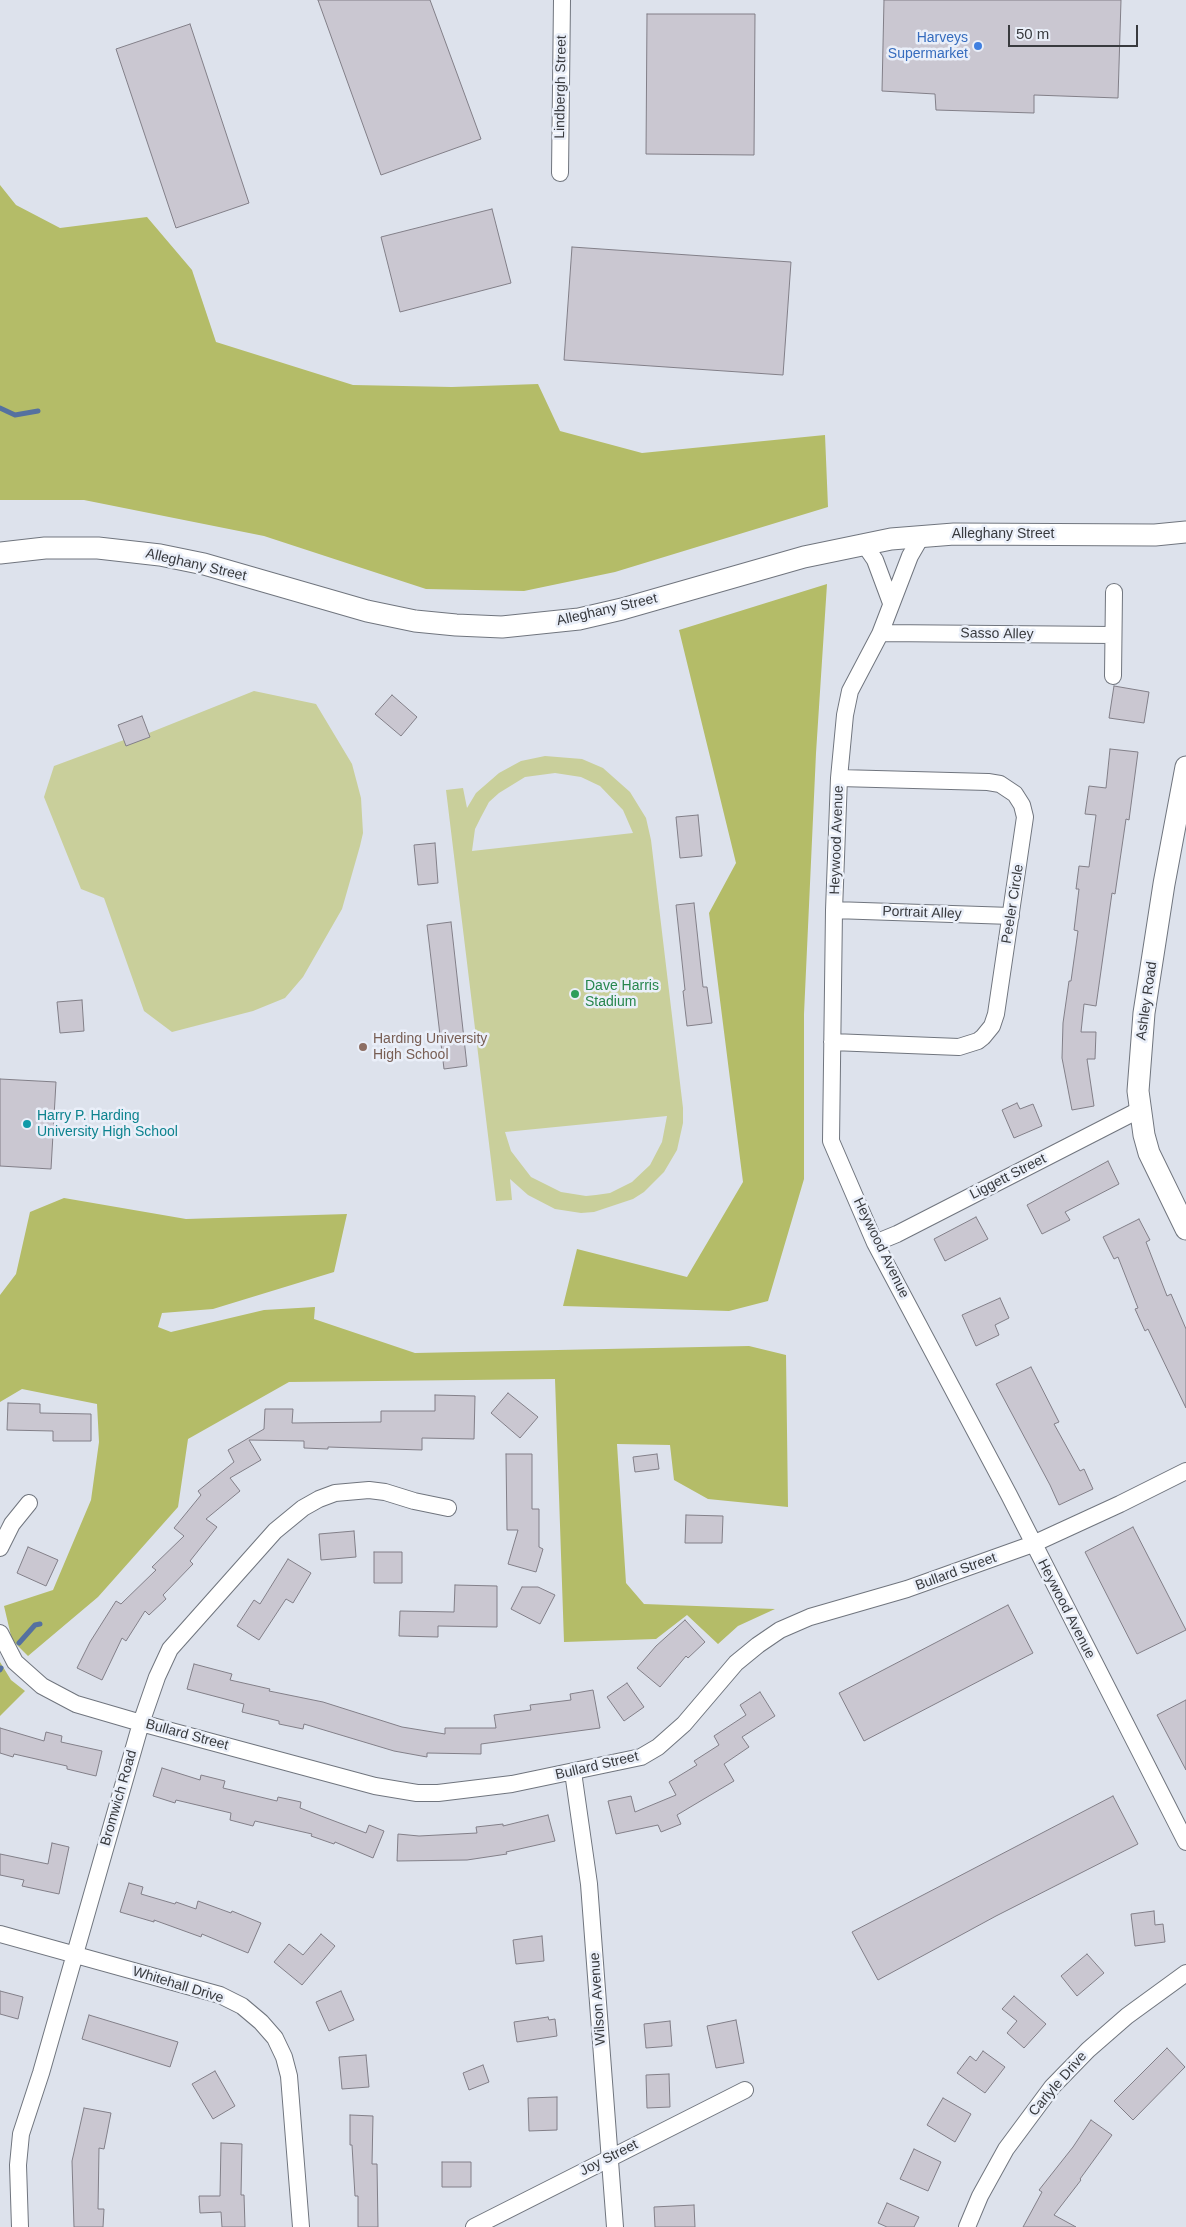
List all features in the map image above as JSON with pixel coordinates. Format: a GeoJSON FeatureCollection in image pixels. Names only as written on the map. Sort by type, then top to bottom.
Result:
{"type":"FeatureCollection","features":[{"type":"Feature","properties":{"kind":"street","name":"Lindbergh Street"},"geometry":{"type":"LineString","coordinates":[[560,173],[562,0]]}},
{"type":"Feature","properties":{"kind":"street","name":"Alleghany Street"},"geometry":{"type":"LineString","coordinates":[[0,553],[45,548],[98,548],[160,555],[204,564],[367,611],[415,621],[502,627],[579,620],[804,557],[864,544],[921,536],[954,534],[1155,535],[1186,532]]}},
{"type":"Feature","properties":{"kind":"street","name":"Heywood Avenue"},"geometry":{"type":"LineString","coordinates":[[921,536],[910,556],[881,633],[850,691],[845,715],[839,778],[834,910],[831,1141],[875,1243],[1033,1544],[1186,1842]]}},
{"type":"Feature","properties":{"kind":"street"},"geometry":{"type":"LineString","coordinates":[[864,544],[875,560],[891,603]]}},
{"type":"Feature","properties":{"kind":"street"},"geometry":{"type":"LineString","coordinates":[[1113,676],[1114,592]]}},
{"type":"Feature","properties":{"kind":"street","name":"Sasso Alley"},"geometry":{"type":"LineString","coordinates":[[881,633],[1113,636]]}},
{"type":"Feature","properties":{"kind":"street","name":"Ashley Road"},"geometry":{"type":"LineString","coordinates":[[1186,767],[1164,884],[1144,1013],[1138,1074],[1140,1110],[1149,1153],[1186,1229]]}},
{"type":"Feature","properties":{"kind":"street","name":"Peeler Circle"},"geometry":{"type":"LineString","coordinates":[[832,1042],[959,1046],[978,1041],[992,1026],[996,1014],[1026,817],[1022,805],[1010,790],[1000,784],[988,782],[839,778]]}},
{"type":"Feature","properties":{"kind":"street","name":"Portrait Alley"},"geometry":{"type":"LineString","coordinates":[[834,910],[1011,916]]}},
{"type":"Feature","properties":{"kind":"street","name":"Liggett Street"},"geometry":{"type":"LineString","coordinates":[[875,1243],[897,1234],[1140,1110]]}},
{"type":"Feature","properties":{"kind":"street","name":"Bullard Street"},"geometry":{"type":"LineString","coordinates":[[0,1633],[15,1662],[42,1686],[76,1704],[375,1786],[417,1793],[438,1793],[503,1785],[641,1757],[658,1747],[684,1724],[736,1663],[780,1630],[810,1617],[908,1589],[1033,1544],[1186,1471]]}},
{"type":"Feature","properties":{"kind":"street","name":"Bromwich Road"},"geometry":{"type":"LineString","coordinates":[[20,2227],[18,2165],[21,2134],[75,1955],[141,1723],[157,1677],[170,1650],[275,1531],[303,1508],[335,1493],[369,1490],[385,1492],[414,1501],[448,1508]]}},
{"type":"Feature","properties":{"kind":"street"},"geometry":{"type":"LineString","coordinates":[[0,1548],[12,1524],[29,1503]]}},
{"type":"Feature","properties":{"kind":"street","name":"Wilson Avenue"},"geometry":{"type":"LineString","coordinates":[[573,1772],[589,1884],[614,2227]]}},
{"type":"Feature","properties":{"kind":"street","name":"Whitehall Drive"},"geometry":{"type":"LineString","coordinates":[[0,1934],[220,1995],[242,2006],[261,2022],[284,2056],[289,2076],[301,2227]]}},
{"type":"Feature","properties":{"kind":"street","name":"Carlyle Drive"},"geometry":{"type":"LineString","coordinates":[[967,2227],[980,2196],[1006,2149],[1052,2087],[1088,2050],[1127,2016],[1186,1973]]}},
{"type":"Feature","properties":{"kind":"street","name":"Joy Street"},"geometry":{"type":"LineString","coordinates":[[474,2227],[745,2090]]}},
{"type":"Feature","properties":{"kind":"green space"},"geometry":{"type":"Polygon","coordinates":[[[0,185],[16,205],[60,228],[147,217],[192,270],[216,342],[353,385],[452,387],[538,384],[560,431],[642,453],[825,435],[828,507],[615,572],[524,591],[426,589],[264,536],[84,500],[0,500],[0,185]]]}},
{"type":"Feature","properties":{"kind":"green space"},"geometry":{"type":"Polygon","coordinates":[[[827,584],[816,753],[804,1014],[804,1179],[768,1301],[729,1311],[563,1306],[577,1249],[687,1277],[743,1182],[709,913],[736,863],[679,630],[827,584]]]}},
{"type":"Feature","properties":{"kind":"green space"},"geometry":{"type":"Polygon","coordinates":[[[254,691],[316,704],[352,764],[361,798],[363,833],[360,846],[342,909],[303,977],[285,998],[253,1011],[172,1032],[144,1011],[104,898],[81,889],[44,797],[54,766],[124,740],[150,736],[149,733],[254,691]]]}},
{"type":"Feature","properties":{"kind":"green space"},"geometry":{"type":"Polygon","coordinates":[[[545,756],[582,759],[603,768],[630,792],[646,818],[651,840],[683,1108],[683,1123],[677,1150],[664,1172],[644,1192],[633,1199],[594,1212],[581,1213],[555,1209],[528,1195],[510,1179],[512,1200],[496,1201],[446,790],[463,788],[467,808],[476,793],[499,773],[521,761],[545,756]],[[555,773],[525,777],[499,793],[489,802],[475,829],[472,851],[633,833],[623,810],[600,786],[581,777],[555,773]],[[667,1116],[505,1132],[511,1151],[531,1177],[561,1192],[586,1196],[610,1193],[632,1182],[650,1165],[662,1142],[667,1116]]]}},
{"type":"Feature","properties":{"kind":"green space"},"geometry":{"type":"Polygon","coordinates":[[[64,1198],[186,1219],[347,1214],[334,1272],[213,1309],[162,1313],[158,1327],[171,1332],[264,1310],[315,1307],[314,1319],[415,1353],[749,1346],[786,1355],[788,1507],[708,1499],[674,1480],[670,1445],[617,1444],[626,1583],[644,1604],[775,1609],[738,1626],[718,1644],[687,1615],[656,1639],[564,1642],[555,1379],[289,1382],[188,1439],[178,1507],[98,1597],[28,1656],[12,1640],[4,1606],[53,1590],[91,1500],[99,1442],[97,1404],[22,1389],[0,1402],[0,1295],[16,1274],[30,1212],[64,1198]]]}},
{"type":"Feature","properties":{"kind":"green space"},"geometry":{"type":"Polygon","coordinates":[[[0,1662],[11,1680],[25,1691],[0,1716],[0,1662]]]}},
{"type":"Feature","properties":{"kind":"building"},"geometry":{"type":"Polygon","coordinates":[[[318,0],[430,0],[481,139],[381,175],[318,0]]]}},
{"type":"Feature","properties":{"kind":"building","name":"Harveys Supermarket"},"geometry":{"type":"Polygon","coordinates":[[[884,0],[1121,0],[1118,98],[1034,95],[1034,113],[936,110],[935,94],[882,91],[884,0]]]}},
{"type":"Feature","properties":{"kind":"building"},"geometry":{"type":"Polygon","coordinates":[[[647,14],[755,14],[754,155],[646,154],[647,14]]]}},
{"type":"Feature","properties":{"kind":"building"},"geometry":{"type":"Polygon","coordinates":[[[190,24],[249,203],[176,228],[116,49],[190,24]]]}},
{"type":"Feature","properties":{"kind":"building"},"geometry":{"type":"Polygon","coordinates":[[[492,209],[511,283],[400,312],[381,237],[492,209]]]}},
{"type":"Feature","properties":{"kind":"building"},"geometry":{"type":"Polygon","coordinates":[[[572,247],[791,262],[783,375],[564,360],[572,247]]]}},
{"type":"Feature","properties":{"kind":"building"},"geometry":{"type":"Polygon","coordinates":[[[1114,686],[1149,692],[1144,723],[1109,718],[1114,686]]]}},
{"type":"Feature","properties":{"kind":"building"},"geometry":{"type":"Polygon","coordinates":[[[392,695],[417,717],[401,736],[375,714],[392,695]]]}},
{"type":"Feature","properties":{"kind":"building"},"geometry":{"type":"Polygon","coordinates":[[[142,716],[150,737],[126,746],[118,725],[142,716]]]}},
{"type":"Feature","properties":{"kind":"building"},"geometry":{"type":"Polygon","coordinates":[[[1110,749],[1138,752],[1129,820],[1126,819],[1115,894],[1112,893],[1096,1006],[1084,1004],[1081,1032],[1096,1032],[1095,1059],[1087,1059],[1094,1106],[1072,1110],[1062,1058],[1063,1023],[1078,931],[1074,930],[1079,889],[1076,889],[1079,866],[1089,867],[1096,815],[1085,814],[1089,786],[1106,788],[1110,749]]]}},
{"type":"Feature","properties":{"kind":"building"},"geometry":{"type":"Polygon","coordinates":[[[698,815],[702,856],[680,858],[676,817],[698,815]]]}},
{"type":"Feature","properties":{"kind":"building"},"geometry":{"type":"Polygon","coordinates":[[[435,843],[438,883],[418,885],[414,845],[435,843]]]}},
{"type":"Feature","properties":{"kind":"building"},"geometry":{"type":"Polygon","coordinates":[[[694,903],[703,987],[707,987],[712,1023],[687,1026],[676,905],[694,903]]]}},
{"type":"Feature","properties":{"kind":"building"},"geometry":{"type":"Polygon","coordinates":[[[451,922],[467,1066],[444,1069],[427,925],[451,922]]]}},
{"type":"Feature","properties":{"kind":"building"},"geometry":{"type":"Polygon","coordinates":[[[82,1000],[84,1031],[60,1033],[57,1002],[82,1000]]]}},
{"type":"Feature","properties":{"kind":"building","name":"Harry P. Harding University High School"},"geometry":{"type":"Polygon","coordinates":[[[0,1079],[56,1082],[51,1169],[0,1166],[0,1079]]]}},
{"type":"Feature","properties":{"kind":"building"},"geometry":{"type":"Polygon","coordinates":[[[1017,1103],[1020,1109],[1033,1104],[1042,1126],[1014,1138],[1002,1110],[1017,1103]]]}},
{"type":"Feature","properties":{"kind":"building"},"geometry":{"type":"Polygon","coordinates":[[[1108,1161],[1119,1184],[1065,1212],[1070,1220],[1042,1234],[1027,1205],[1108,1161]]]}},
{"type":"Feature","properties":{"kind":"building"},"geometry":{"type":"Polygon","coordinates":[[[976,1217],[988,1239],[945,1261],[934,1239],[976,1217]]]}},
{"type":"Feature","properties":{"kind":"building"},"geometry":{"type":"Polygon","coordinates":[[[1139,1219],[1150,1240],[1146,1242],[1167,1296],[1171,1294],[1186,1329],[1186,1408],[1148,1329],[1145,1331],[1135,1309],[1138,1308],[1118,1257],[1114,1259],[1103,1237],[1139,1219]]]}},
{"type":"Feature","properties":{"kind":"building"},"geometry":{"type":"Polygon","coordinates":[[[1000,1298],[1009,1318],[995,1325],[999,1335],[976,1346],[962,1315],[1000,1298]]]}},
{"type":"Feature","properties":{"kind":"building"},"geometry":{"type":"Polygon","coordinates":[[[1031,1367],[1059,1422],[1054,1424],[1080,1471],[1084,1469],[1093,1489],[1059,1505],[996,1384],[1031,1367]]]}},
{"type":"Feature","properties":{"kind":"building"},"geometry":{"type":"Polygon","coordinates":[[[508,1393],[538,1417],[520,1438],[491,1413],[508,1393]]]}},
{"type":"Feature","properties":{"kind":"building"},"geometry":{"type":"Polygon","coordinates":[[[435,1395],[475,1396],[474,1439],[422,1438],[422,1450],[304,1448],[304,1441],[249,1440],[261,1460],[230,1478],[240,1491],[206,1519],[217,1527],[190,1561],[193,1564],[163,1595],[166,1599],[149,1615],[145,1611],[126,1641],[122,1638],[102,1680],[77,1668],[90,1642],[116,1601],[121,1604],[156,1570],[152,1567],[184,1536],[174,1528],[201,1495],[198,1491],[234,1462],[228,1450],[264,1429],[265,1409],[293,1409],[292,1423],[381,1422],[381,1411],[435,1411],[435,1395]]]}},
{"type":"Feature","properties":{"kind":"building"},"geometry":{"type":"Polygon","coordinates":[[[8,1403],[40,1404],[40,1413],[91,1414],[91,1441],[53,1441],[53,1431],[7,1430],[8,1403]]]}},
{"type":"Feature","properties":{"kind":"building"},"geometry":{"type":"Polygon","coordinates":[[[506,1454],[532,1454],[532,1509],[539,1509],[539,1547],[543,1549],[536,1572],[508,1564],[518,1530],[507,1530],[506,1454]]]}},
{"type":"Feature","properties":{"kind":"building"},"geometry":{"type":"Polygon","coordinates":[[[657,1454],[659,1469],[635,1472],[633,1457],[657,1454]]]}},
{"type":"Feature","properties":{"kind":"building"},"geometry":{"type":"Polygon","coordinates":[[[686,1515],[723,1516],[722,1543],[685,1543],[686,1515]]]}},
{"type":"Feature","properties":{"kind":"building"},"geometry":{"type":"Polygon","coordinates":[[[1133,1527],[1186,1630],[1137,1654],[1085,1552],[1133,1527]]]}},
{"type":"Feature","properties":{"kind":"building"},"geometry":{"type":"Polygon","coordinates":[[[354,1531],[356,1557],[321,1560],[319,1534],[354,1531]]]}},
{"type":"Feature","properties":{"kind":"building"},"geometry":{"type":"Polygon","coordinates":[[[28,1547],[58,1560],[46,1586],[17,1573],[28,1547]]]}},
{"type":"Feature","properties":{"kind":"building"},"geometry":{"type":"Polygon","coordinates":[[[374,1552],[402,1552],[402,1583],[374,1583],[374,1552]]]}},
{"type":"Feature","properties":{"kind":"building"},"geometry":{"type":"Polygon","coordinates":[[[288,1559],[311,1573],[293,1603],[286,1599],[259,1640],[237,1626],[254,1600],[260,1604],[288,1559]]]}},
{"type":"Feature","properties":{"kind":"building"},"geometry":{"type":"Polygon","coordinates":[[[455,1585],[497,1586],[497,1627],[438,1626],[438,1637],[399,1636],[400,1611],[454,1612],[455,1585]]]}},
{"type":"Feature","properties":{"kind":"building"},"geometry":{"type":"Polygon","coordinates":[[[522,1587],[538,1587],[555,1595],[540,1624],[511,1609],[522,1587]]]}},
{"type":"Feature","properties":{"kind":"building"},"geometry":{"type":"Polygon","coordinates":[[[1008,1605],[1033,1653],[864,1741],[839,1693],[1008,1605]]]}},
{"type":"Feature","properties":{"kind":"building"},"geometry":{"type":"Polygon","coordinates":[[[685,1620],[705,1642],[688,1658],[686,1656],[660,1687],[637,1668],[656,1646],[685,1620]]]}},
{"type":"Feature","properties":{"kind":"building"},"geometry":{"type":"Polygon","coordinates":[[[194,1664],[232,1674],[230,1680],[270,1689],[269,1691],[323,1702],[402,1727],[445,1734],[445,1728],[496,1728],[494,1715],[531,1710],[530,1705],[571,1700],[570,1694],[593,1690],[600,1728],[481,1744],[481,1754],[427,1753],[427,1757],[394,1751],[304,1724],[303,1729],[279,1724],[279,1721],[242,1712],[244,1704],[187,1689],[194,1664]]]}},
{"type":"Feature","properties":{"kind":"building"},"geometry":{"type":"Polygon","coordinates":[[[627,1683],[644,1707],[624,1721],[607,1697],[627,1683]]]}},
{"type":"Feature","properties":{"kind":"building"},"geometry":{"type":"Polygon","coordinates":[[[760,1692],[775,1716],[742,1737],[749,1747],[724,1764],[734,1781],[677,1815],[681,1824],[661,1832],[658,1825],[616,1834],[608,1801],[631,1796],[635,1812],[676,1795],[669,1782],[697,1765],[694,1761],[719,1745],[714,1736],[746,1715],[740,1705],[760,1692]]]}},
{"type":"Feature","properties":{"kind":"building"},"geometry":{"type":"Polygon","coordinates":[[[1186,1700],[1186,1770],[1157,1715],[1186,1700]]]}},
{"type":"Feature","properties":{"kind":"building"},"geometry":{"type":"Polygon","coordinates":[[[0,1728],[44,1741],[46,1732],[62,1736],[61,1742],[102,1751],[96,1776],[67,1769],[67,1766],[14,1754],[13,1757],[0,1753],[0,1728]]]}},
{"type":"Feature","properties":{"kind":"building"},"geometry":{"type":"Polygon","coordinates":[[[162,1768],[200,1780],[201,1775],[225,1781],[223,1788],[277,1801],[278,1797],[301,1802],[300,1808],[366,1833],[369,1825],[384,1831],[373,1858],[335,1842],[334,1844],[311,1836],[312,1834],[255,1821],[253,1826],[230,1820],[231,1813],[176,1800],[175,1803],[153,1796],[162,1768]]]}},
{"type":"Feature","properties":{"kind":"building"},"geometry":{"type":"Polygon","coordinates":[[[1113,1796],[1138,1844],[996,1916],[878,1980],[852,1932],[1113,1796]]]}},
{"type":"Feature","properties":{"kind":"building"},"geometry":{"type":"Polygon","coordinates":[[[548,1815],[555,1841],[506,1852],[507,1854],[467,1860],[397,1861],[398,1834],[419,1836],[477,1833],[476,1827],[503,1824],[503,1826],[548,1815]]]}},
{"type":"Feature","properties":{"kind":"building"},"geometry":{"type":"Polygon","coordinates":[[[52,1843],[69,1847],[59,1894],[22,1886],[24,1880],[0,1875],[0,1854],[48,1864],[52,1843]]]}},
{"type":"Feature","properties":{"kind":"building"},"geometry":{"type":"Polygon","coordinates":[[[129,1883],[143,1887],[141,1894],[196,1909],[198,1901],[231,1913],[232,1911],[261,1923],[248,1953],[202,1934],[201,1937],[154,1920],[154,1922],[120,1912],[129,1883]]]}},
{"type":"Feature","properties":{"kind":"building"},"geometry":{"type":"Polygon","coordinates":[[[1154,1911],[1155,1925],[1163,1924],[1165,1942],[1135,1946],[1131,1914],[1154,1911]]]}},
{"type":"Feature","properties":{"kind":"building"},"geometry":{"type":"Polygon","coordinates":[[[321,1934],[335,1946],[302,1985],[274,1962],[289,1944],[303,1955],[321,1934]]]}},
{"type":"Feature","properties":{"kind":"building"},"geometry":{"type":"Polygon","coordinates":[[[542,1936],[544,1961],[516,1964],[513,1940],[542,1936]]]}},
{"type":"Feature","properties":{"kind":"building"},"geometry":{"type":"Polygon","coordinates":[[[1087,1954],[1104,1973],[1077,1996],[1061,1976],[1087,1954]]]}},
{"type":"Feature","properties":{"kind":"building"},"geometry":{"type":"Polygon","coordinates":[[[0,1991],[23,1997],[18,2019],[0,2014],[0,1991]]]}},
{"type":"Feature","properties":{"kind":"building"},"geometry":{"type":"Polygon","coordinates":[[[341,1991],[354,2020],[329,2031],[316,2002],[341,1991]]]}},
{"type":"Feature","properties":{"kind":"building"},"geometry":{"type":"Polygon","coordinates":[[[1014,1996],[1046,2024],[1024,2048],[1007,2033],[1017,2021],[1002,2009],[1014,1996]]]}},
{"type":"Feature","properties":{"kind":"building"},"geometry":{"type":"Polygon","coordinates":[[[89,2015],[178,2042],[170,2067],[82,2039],[89,2015]]]}},
{"type":"Feature","properties":{"kind":"building"},"geometry":{"type":"Polygon","coordinates":[[[548,2017],[549,2020],[555,2019],[557,2036],[517,2042],[514,2022],[548,2017]]]}},
{"type":"Feature","properties":{"kind":"building"},"geometry":{"type":"Polygon","coordinates":[[[736,2020],[744,2063],[716,2068],[707,2026],[736,2020]]]}},
{"type":"Feature","properties":{"kind":"building"},"geometry":{"type":"Polygon","coordinates":[[[670,2021],[672,2046],[646,2048],[644,2024],[670,2021]]]}},
{"type":"Feature","properties":{"kind":"building"},"geometry":{"type":"Polygon","coordinates":[[[1167,2048],[1185,2067],[1133,2120],[1114,2101],[1167,2048]]]}},
{"type":"Feature","properties":{"kind":"building"},"geometry":{"type":"Polygon","coordinates":[[[983,2051],[1005,2067],[985,2093],[957,2073],[970,2056],[976,2061],[983,2051]]]}},
{"type":"Feature","properties":{"kind":"building"},"geometry":{"type":"Polygon","coordinates":[[[366,2055],[369,2087],[342,2089],[339,2057],[366,2055]]]}},
{"type":"Feature","properties":{"kind":"building"},"geometry":{"type":"Polygon","coordinates":[[[483,2065],[489,2082],[469,2090],[463,2073],[483,2065]]]}},
{"type":"Feature","properties":{"kind":"building"},"geometry":{"type":"Polygon","coordinates":[[[215,2071],[235,2106],[213,2119],[192,2084],[215,2071]]]}},
{"type":"Feature","properties":{"kind":"building"},"geometry":{"type":"Polygon","coordinates":[[[669,2074],[670,2107],[647,2108],[646,2075],[669,2074]]]}},
{"type":"Feature","properties":{"kind":"building"},"geometry":{"type":"Polygon","coordinates":[[[557,2097],[557,2130],[529,2131],[528,2098],[557,2097]]]}},
{"type":"Feature","properties":{"kind":"building"},"geometry":{"type":"Polygon","coordinates":[[[943,2098],[971,2114],[955,2142],[927,2125],[943,2098]]]}},
{"type":"Feature","properties":{"kind":"building"},"geometry":{"type":"Polygon","coordinates":[[[84,2108],[111,2113],[104,2149],[99,2148],[98,2209],[104,2209],[103,2227],[74,2227],[72,2161],[84,2108]]]}},
{"type":"Feature","properties":{"kind":"building"},"geometry":{"type":"Polygon","coordinates":[[[350,2115],[373,2116],[372,2164],[377,2164],[378,2227],[358,2227],[358,2196],[355,2196],[352,2145],[350,2145],[350,2115]]]}},
{"type":"Feature","properties":{"kind":"building"},"geometry":{"type":"Polygon","coordinates":[[[1091,2120],[1112,2135],[1054,2215],[1076,2227],[1023,2227],[1042,2192],[1039,2190],[1073,2147],[1091,2120]]]}},
{"type":"Feature","properties":{"kind":"building"},"geometry":{"type":"Polygon","coordinates":[[[221,2143],[242,2144],[241,2195],[244,2195],[245,2227],[222,2227],[221,2212],[200,2213],[199,2196],[220,2196],[221,2143]]]}},
{"type":"Feature","properties":{"kind":"building"},"geometry":{"type":"Polygon","coordinates":[[[914,2149],[941,2162],[928,2191],[900,2179],[914,2149]]]}},
{"type":"Feature","properties":{"kind":"building"},"geometry":{"type":"Polygon","coordinates":[[[442,2162],[471,2162],[471,2187],[442,2187],[442,2162]]]}},
{"type":"Feature","properties":{"kind":"building"},"geometry":{"type":"Polygon","coordinates":[[[887,2203],[919,2217],[914,2227],[887,2227],[878,2223],[887,2203]]]}},
{"type":"Feature","properties":{"kind":"building"},"geometry":{"type":"Polygon","coordinates":[[[694,2205],[695,2227],[655,2227],[654,2207],[694,2205]]]}},
{"type":"Feature","properties":{"kind":"waterway"},"geometry":{"type":"LineString","coordinates":[[0,408],[15,415],[38,411]]}},
{"type":"Feature","properties":{"kind":"waterway"},"geometry":{"type":"LineString","coordinates":[[19,1643],[35,1625],[40,1624]]}},
{"type":"Feature","properties":{"kind":"place","name":"Harveys Supermarket"},"geometry":{"type":"Point","coordinates":[978,46]}},
{"type":"Feature","properties":{"kind":"place","name":"Dave Harris Stadium"},"geometry":{"type":"Point","coordinates":[575,994]}},
{"type":"Feature","properties":{"kind":"place","name":"Harding University High School"},"geometry":{"type":"Point","coordinates":[363,1047]}},
{"type":"Feature","properties":{"kind":"place","name":"Harry P. Harding University High School"},"geometry":{"type":"Point","coordinates":[27,1124]}}]}
